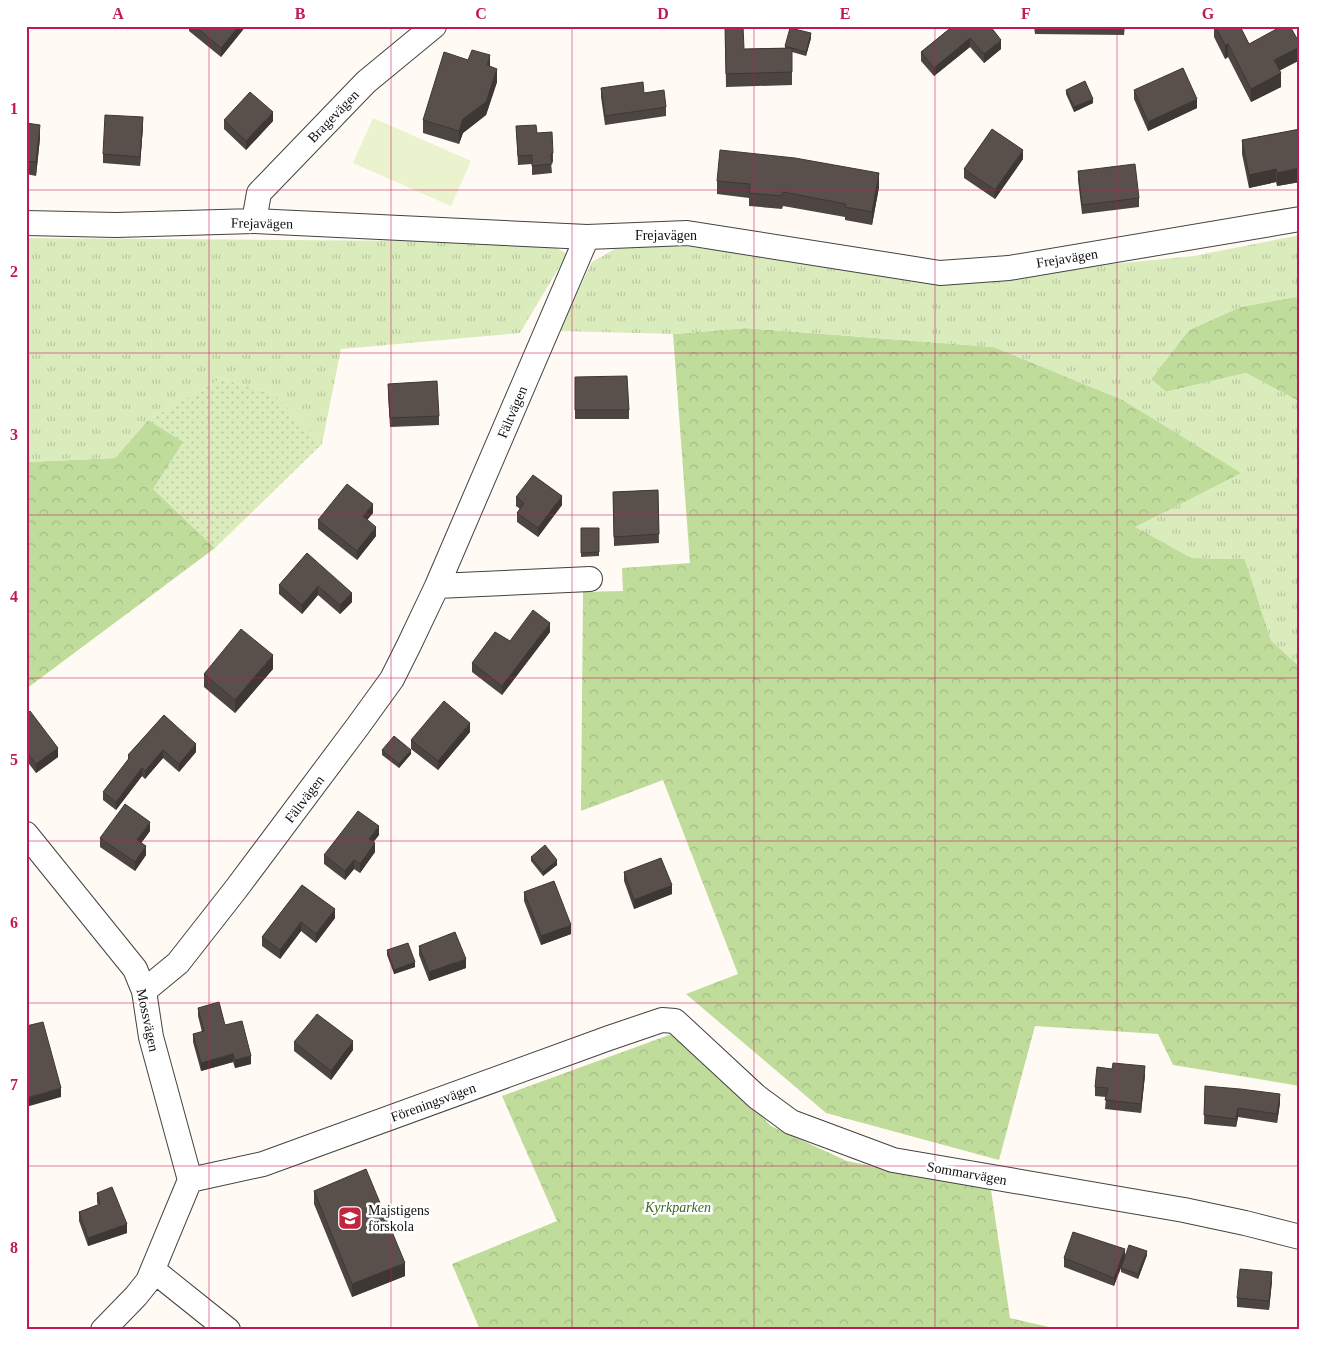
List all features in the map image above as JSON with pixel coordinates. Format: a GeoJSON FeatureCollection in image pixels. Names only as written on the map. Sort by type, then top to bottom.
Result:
{"type":"FeatureCollection","features":[{"type":"Feature","properties":{"kind":"street","name":"Bragevägen"},"geometry":{"type":"LineString","coordinates":[[254,221],[259,194],[366,82],[434,26]]}},
{"type":"Feature","properties":{"kind":"street","name":"Frejavägen"},"geometry":{"type":"LineString","coordinates":[[26,223],[116,225],[254,221],[587,237],[687,233],[940,272],[1009,268],[1300,219]]}},
{"type":"Feature","properties":{"kind":"street","name":"Fältvägen"},"geometry":{"type":"LineString","coordinates":[[144,991],[178,963],[236,889],[392,679],[437,586],[587,237]]}},
{"type":"Feature","properties":{"kind":"street"},"geometry":{"type":"LineString","coordinates":[[437,586],[590,579]]}},
{"type":"Feature","properties":{"kind":"street","name":"Mossvägen"},"geometry":{"type":"LineString","coordinates":[[26,834],[135,969],[144,991],[151,1037],[190,1180]]}},
{"type":"Feature","properties":{"kind":"street","name":"Föreningsvägen"},"geometry":{"type":"LineString","coordinates":[[190,1180],[262,1164],[628,1031],[662,1020],[675,1022]]}},
{"type":"Feature","properties":{"kind":"street","name":"Sommarvägen"},"geometry":{"type":"LineString","coordinates":[[675,1022],[757,1097],[791,1122],[893,1160],[1184,1210],[1300,1237]]}},
{"type":"Feature","properties":{"kind":"street"},"geometry":{"type":"LineString","coordinates":[[104,1330],[148,1281],[190,1180]]}},
{"type":"Feature","properties":{"kind":"street"},"geometry":{"type":"LineString","coordinates":[[153,1270],[228,1330]]}},
{"type":"Feature","properties":{"kind":"green space"},"geometry":{"type":"Polygon","coordinates":[[[373,118],[471,161],[451,206],[353,163],[373,118]]]}},
{"type":"Feature","properties":{"kind":"green space"},"geometry":{"type":"Polygon","coordinates":[[[1300,235],[1300,296],[1240,307],[1189,330],[1151,379],[1166,392],[1246,373],[1300,402],[1300,667],[1271,640],[1245,559],[1191,558],[1135,527],[1241,473],[1123,400],[994,347],[746,328],[673,334],[559,331],[592,262],[624,244],[683,246],[949,280],[1194,256],[1300,235]]]}},
{"type":"Feature","properties":{"kind":"green space"},"geometry":{"type":"Polygon","coordinates":[[[26,238],[546,242],[567,254],[520,333],[341,349],[322,444],[275,395],[222,378],[148,420],[115,458],[26,462],[26,238]]]}},
{"type":"Feature","properties":{"kind":"green space"},"geometry":{"type":"Polygon","coordinates":[[[1300,296],[1300,402],[1246,373],[1166,392],[1151,379],[1189,330],[1240,307],[1300,296]]]}},
{"type":"Feature","properties":{"kind":"green space"},"geometry":{"type":"Polygon","coordinates":[[[746,328],[994,347],[1123,400],[1242,473],[1191,558],[1245,559],[1271,640],[1300,667],[1300,1086],[1173,1065],[1158,1034],[1035,1026],[999,1160],[826,1113],[686,994],[738,974],[663,780],[581,811],[583,592],[623,591],[622,568],[690,563],[673,334],[746,328]]]}},
{"type":"Feature","properties":{"kind":"green space"},"geometry":{"type":"Polygon","coordinates":[[[222,378],[275,395],[322,444],[215,548],[153,489],[148,420],[222,378]]]}},
{"type":"Feature","properties":{"kind":"green space"},"geometry":{"type":"Polygon","coordinates":[[[148,420],[183,442],[153,489],[215,548],[26,689],[26,462],[115,458],[148,420]]]}},
{"type":"Feature","properties":{"kind":"green space","name":"Kyrkparken"},"geometry":{"type":"Polygon","coordinates":[[[680,1031],[771,1126],[847,1161],[991,1190],[1010,1318],[1062,1330],[480,1330],[452,1264],[557,1221],[502,1096],[680,1031]]]}},
{"type":"Feature","properties":{"kind":"building"},"geometry":{"type":"Polygon","coordinates":[[[195,26],[239,26],[221,48],[195,26]]]}},
{"type":"Feature","properties":{"kind":"building"},"geometry":{"type":"Polygon","coordinates":[[[725,26],[743,26],[744,49],[792,48],[792,72],[726,74],[725,26]]]}},
{"type":"Feature","properties":{"kind":"building"},"geometry":{"type":"Polygon","coordinates":[[[953,26],[990,26],[1001,40],[984,54],[970,38],[934,68],[921,52],[953,26]]]}},
{"type":"Feature","properties":{"kind":"building"},"geometry":{"type":"Polygon","coordinates":[[[1215,26],[1240,26],[1249,44],[1282,26],[1290,26],[1300,47],[1274,60],[1281,73],[1251,89],[1228,44],[1225,45],[1215,26]]]}},
{"type":"Feature","properties":{"kind":"building"},"geometry":{"type":"Polygon","coordinates":[[[790,28],[811,33],[806,52],[785,46],[790,28]]]}},
{"type":"Feature","properties":{"kind":"building"},"geometry":{"type":"Polygon","coordinates":[[[472,50],[490,55],[487,65],[497,69],[486,102],[463,119],[459,131],[423,120],[444,52],[468,60],[472,50]]]}},
{"type":"Feature","properties":{"kind":"building"},"geometry":{"type":"Polygon","coordinates":[[[1183,68],[1197,99],[1148,122],[1134,90],[1183,68]]]}},
{"type":"Feature","properties":{"kind":"building"},"geometry":{"type":"Polygon","coordinates":[[[1085,81],[1093,99],[1074,107],[1066,90],[1085,81]]]}},
{"type":"Feature","properties":{"kind":"building"},"geometry":{"type":"Polygon","coordinates":[[[643,82],[644,93],[664,90],[666,107],[605,116],[601,88],[643,82]]]}},
{"type":"Feature","properties":{"kind":"building"},"geometry":{"type":"Polygon","coordinates":[[[250,92],[273,112],[246,141],[224,120],[250,92]]]}},
{"type":"Feature","properties":{"kind":"building"},"geometry":{"type":"Polygon","coordinates":[[[105,115],[143,117],[140,157],[103,154],[105,115]]]}},
{"type":"Feature","properties":{"kind":"building"},"geometry":{"type":"Polygon","coordinates":[[[26,123],[40,125],[36,162],[26,161],[26,123]]]}},
{"type":"Feature","properties":{"kind":"building"},"geometry":{"type":"Polygon","coordinates":[[[536,125],[537,133],[552,132],[552,164],[532,166],[532,155],[518,156],[516,126],[536,125]]]}},
{"type":"Feature","properties":{"kind":"building"},"geometry":{"type":"Polygon","coordinates":[[[992,129],[1023,150],[995,190],[964,169],[992,129]]]}},
{"type":"Feature","properties":{"kind":"building"},"geometry":{"type":"Polygon","coordinates":[[[1300,129],[1300,168],[1277,173],[1276,169],[1249,175],[1242,140],[1300,129]]]}},
{"type":"Feature","properties":{"kind":"building"},"geometry":{"type":"Polygon","coordinates":[[[720,150],[795,158],[879,173],[872,212],[845,207],[846,204],[783,192],[782,196],[749,193],[750,184],[717,181],[720,150]]]}},
{"type":"Feature","properties":{"kind":"building"},"geometry":{"type":"Polygon","coordinates":[[[1135,164],[1139,198],[1082,205],[1078,171],[1135,164]]]}},
{"type":"Feature","properties":{"kind":"building"},"geometry":{"type":"Polygon","coordinates":[[[627,376],[629,410],[575,410],[575,377],[627,376]]]}},
{"type":"Feature","properties":{"kind":"building"},"geometry":{"type":"Polygon","coordinates":[[[437,381],[439,416],[390,418],[388,384],[437,381]]]}},
{"type":"Feature","properties":{"kind":"building"},"geometry":{"type":"Polygon","coordinates":[[[533,475],[562,496],[538,528],[517,513],[524,503],[516,497],[533,475]]]}},
{"type":"Feature","properties":{"kind":"building"},"geometry":{"type":"Polygon","coordinates":[[[347,484],[373,504],[363,516],[376,527],[357,551],[318,520],[347,484]]]}},
{"type":"Feature","properties":{"kind":"building"},"geometry":{"type":"Polygon","coordinates":[[[658,490],[659,534],[614,537],[613,492],[658,490]]]}},
{"type":"Feature","properties":{"kind":"building"},"geometry":{"type":"Polygon","coordinates":[[[581,528],[599,528],[599,552],[581,553],[581,528]]]}},
{"type":"Feature","properties":{"kind":"building"},"geometry":{"type":"Polygon","coordinates":[[[307,553],[352,593],[340,605],[318,586],[302,605],[279,585],[307,553]]]}},
{"type":"Feature","properties":{"kind":"building"},"geometry":{"type":"Polygon","coordinates":[[[533,610],[550,623],[502,686],[472,663],[495,632],[510,641],[533,610]]]}},
{"type":"Feature","properties":{"kind":"building"},"geometry":{"type":"Polygon","coordinates":[[[241,629],[273,655],[235,700],[204,674],[241,629]]]}},
{"type":"Feature","properties":{"kind":"building"},"geometry":{"type":"Polygon","coordinates":[[[444,701],[470,723],[438,761],[411,740],[444,701]]]}},
{"type":"Feature","properties":{"kind":"building"},"geometry":{"type":"Polygon","coordinates":[[[30,711],[58,748],[36,764],[26,751],[26,714],[30,711]]]}},
{"type":"Feature","properties":{"kind":"building"},"geometry":{"type":"Polygon","coordinates":[[[164,715],[196,744],[179,764],[163,750],[145,771],[142,768],[116,802],[103,792],[130,757],[128,755],[164,715]]]}},
{"type":"Feature","properties":{"kind":"building"},"geometry":{"type":"Polygon","coordinates":[[[394,736],[411,750],[399,764],[382,750],[394,736]]]}},
{"type":"Feature","properties":{"kind":"building"},"geometry":{"type":"Polygon","coordinates":[[[125,804],[150,822],[137,840],[146,846],[135,862],[100,838],[125,804]]]}},
{"type":"Feature","properties":{"kind":"building"},"geometry":{"type":"Polygon","coordinates":[[[358,811],[379,826],[369,839],[375,843],[360,864],[354,860],[345,871],[324,855],[358,811]]]}},
{"type":"Feature","properties":{"kind":"building"},"geometry":{"type":"Polygon","coordinates":[[[545,845],[557,860],[543,872],[531,857],[545,845]]]}},
{"type":"Feature","properties":{"kind":"building"},"geometry":{"type":"Polygon","coordinates":[[[661,858],[672,885],[634,900],[624,872],[661,858]]]}},
{"type":"Feature","properties":{"kind":"building"},"geometry":{"type":"Polygon","coordinates":[[[554,881],[571,925],[541,936],[524,892],[554,881]]]}},
{"type":"Feature","properties":{"kind":"building"},"geometry":{"type":"Polygon","coordinates":[[[302,885],[335,909],[316,934],[301,922],[280,950],[262,937],[302,885]]]}},
{"type":"Feature","properties":{"kind":"building"},"geometry":{"type":"Polygon","coordinates":[[[455,932],[466,959],[429,972],[419,946],[455,932]]]}},
{"type":"Feature","properties":{"kind":"building"},"geometry":{"type":"Polygon","coordinates":[[[408,943],[415,962],[394,970],[387,950],[408,943]]]}},
{"type":"Feature","properties":{"kind":"building"},"geometry":{"type":"Polygon","coordinates":[[[219,1002],[225,1025],[242,1021],[251,1056],[235,1060],[233,1054],[201,1063],[193,1034],[204,1031],[198,1008],[219,1002]]]}},
{"type":"Feature","properties":{"kind":"building"},"geometry":{"type":"Polygon","coordinates":[[[317,1014],[353,1041],[331,1071],[294,1042],[317,1014]]]}},
{"type":"Feature","properties":{"kind":"building"},"geometry":{"type":"Polygon","coordinates":[[[43,1022],[61,1088],[26,1098],[26,1026],[43,1022]]]}},
{"type":"Feature","properties":{"kind":"building"},"geometry":{"type":"Polygon","coordinates":[[[1113,1063],[1145,1066],[1141,1104],[1105,1100],[1108,1088],[1095,1087],[1097,1067],[1112,1069],[1113,1063]]]}},
{"type":"Feature","properties":{"kind":"building"},"geometry":{"type":"Polygon","coordinates":[[[1205,1086],[1280,1094],[1277,1114],[1238,1108],[1236,1119],[1204,1115],[1205,1086]]]}},
{"type":"Feature","properties":{"kind":"building"},"geometry":{"type":"Polygon","coordinates":[[[366,1169],[405,1263],[352,1284],[314,1191],[366,1169]]]}},
{"type":"Feature","properties":{"kind":"building"},"geometry":{"type":"Polygon","coordinates":[[[112,1187],[127,1224],[88,1238],[79,1212],[100,1204],[97,1193],[112,1187]]]}},
{"type":"Feature","properties":{"kind":"building"},"geometry":{"type":"Polygon","coordinates":[[[1073,1232],[1125,1249],[1114,1278],[1064,1258],[1073,1232]]]}},
{"type":"Feature","properties":{"kind":"building"},"geometry":{"type":"Polygon","coordinates":[[[1129,1245],[1147,1251],[1138,1274],[1121,1268],[1129,1245]]]}},
{"type":"Feature","properties":{"kind":"building"},"geometry":{"type":"Polygon","coordinates":[[[1240,1269],[1272,1272],[1269,1301],[1237,1298],[1240,1269]]]}},
{"type":"Feature","properties":{"kind":"place","name":"Majstigens förskola"},"geometry":{"type":"Point","coordinates":[350,1218]}}]}
